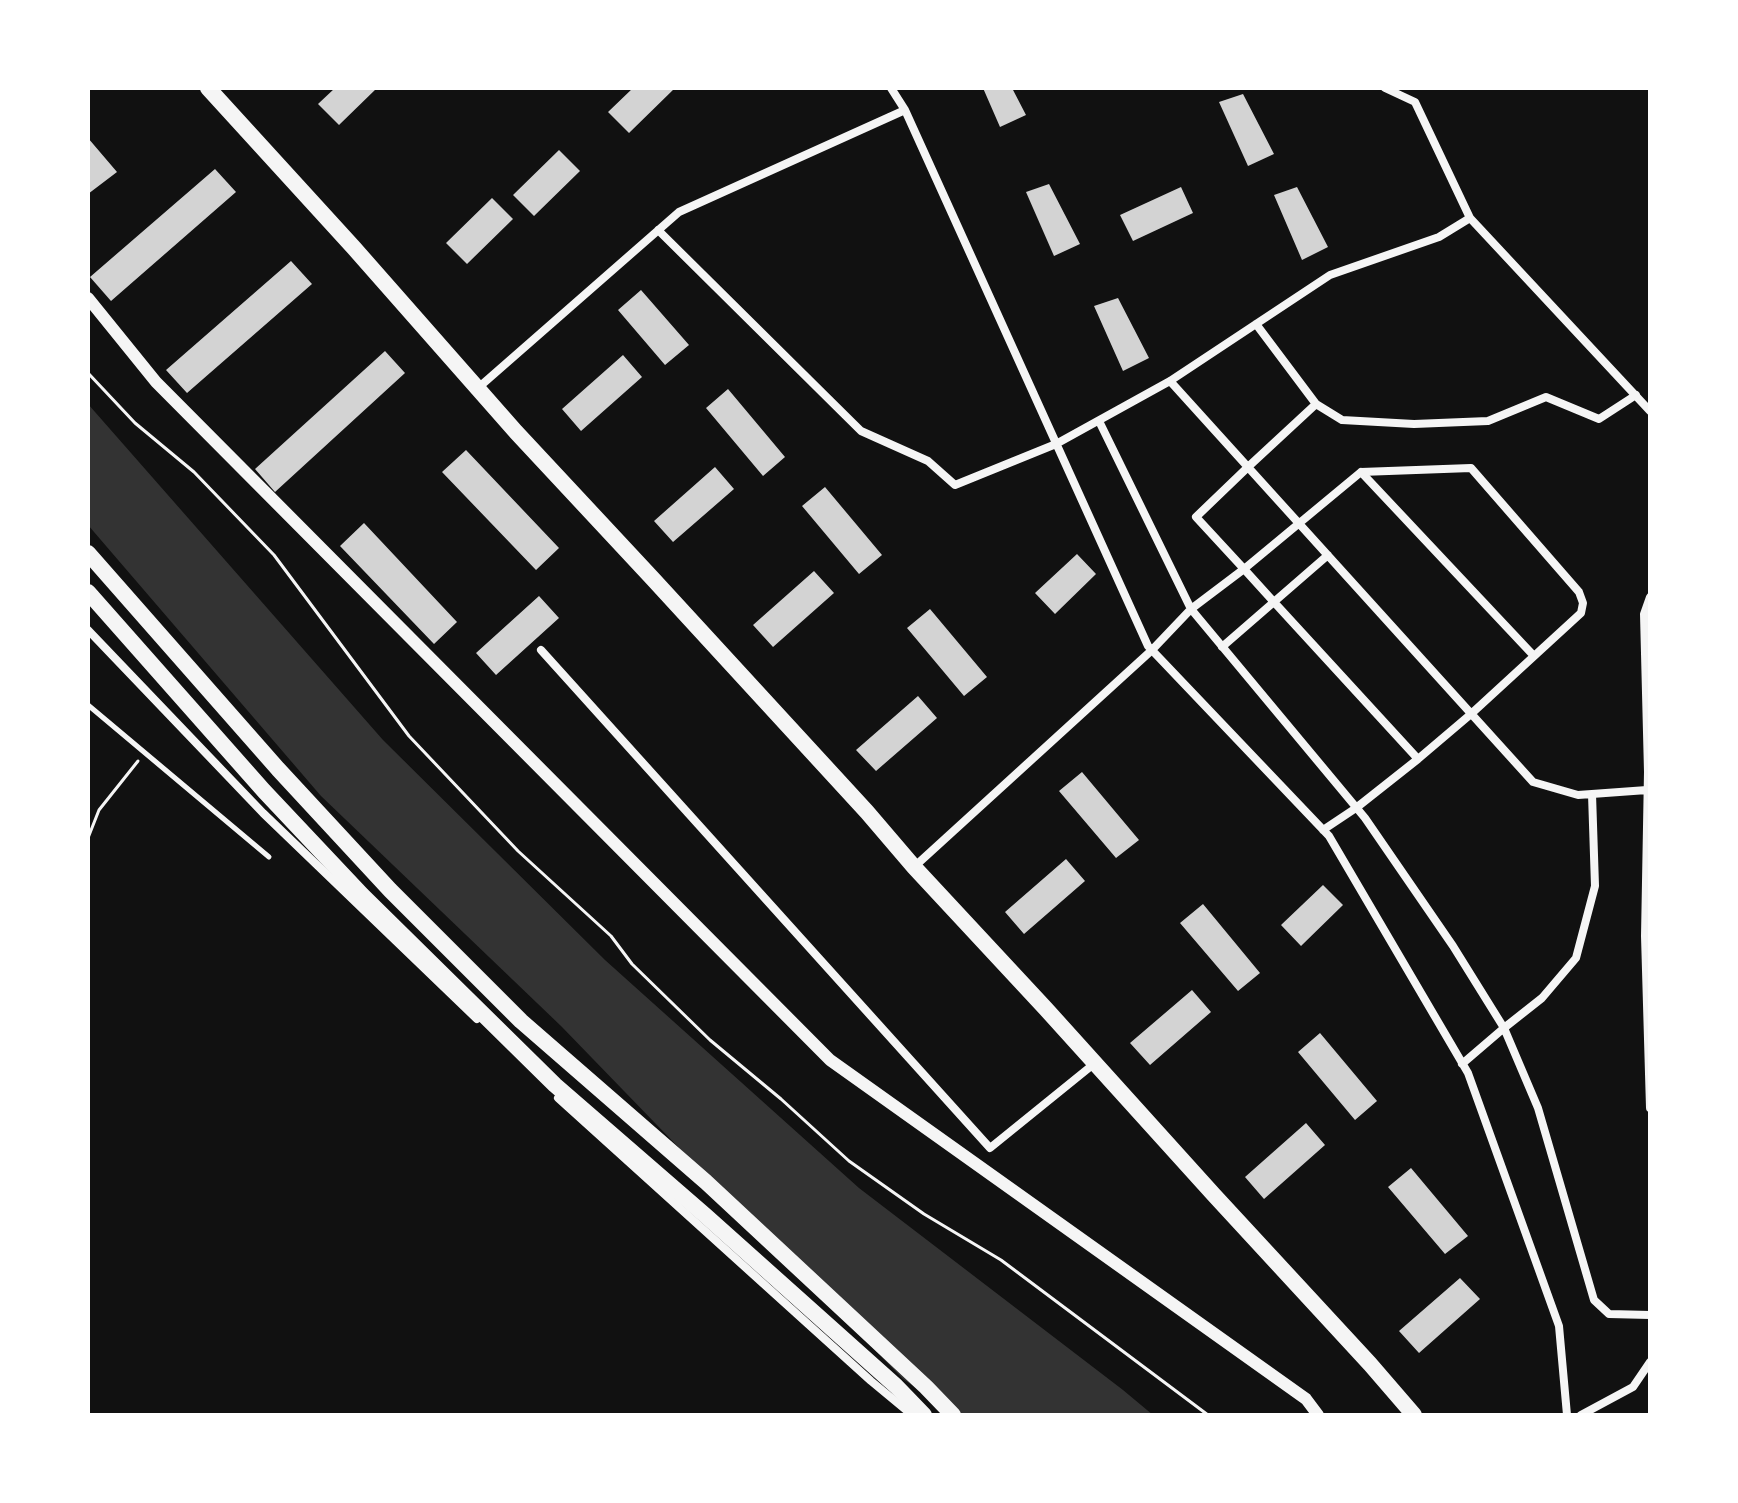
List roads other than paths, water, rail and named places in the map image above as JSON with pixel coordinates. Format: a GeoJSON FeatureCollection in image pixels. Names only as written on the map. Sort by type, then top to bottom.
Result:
{"type":"FeatureCollection","features":[{"type":"Feature","properties":{"kind":"main road"},"geometry":{"type":"LineString","coordinates":[[208,88],[477,389],[760,695],[1414,1415]]}},
{"type":"Feature","properties":{"kind":"main road"},"geometry":{"type":"LineString","coordinates":[[88,553],[288,780],[390,890],[499,1000],[706,1182],[953,1415]]}},
{"type":"Feature","properties":{"kind":"main road"},"geometry":{"type":"LineString","coordinates":[[88,592],[264,791],[362,895],[555,1085],[706,1216],[896,1386],[924,1415]]}},
{"type":"Feature","properties":{"kind":"street"},"geometry":{"type":"LineString","coordinates":[[891,88],[905,110],[1148,646],[1329,836],[1468,1073],[1559,1326],[1567,1415]]}},
{"type":"Feature","properties":{"kind":"street"},"geometry":{"type":"LineString","coordinates":[[1385,88],[1415,102],[1470,218],[1650,411]]}},
{"type":"Feature","properties":{"kind":"street"},"geometry":{"type":"LineString","coordinates":[[477,389],[679,212],[905,110]]}},
{"type":"Feature","properties":{"kind":"street"},"geometry":{"type":"LineString","coordinates":[[658,230],[861,431],[928,461],[955,485],[1056,444],[1099,421],[1170,381],[1330,275],[1439,237],[1470,218]]}},
{"type":"Feature","properties":{"kind":"street"},"geometry":{"type":"LineString","coordinates":[[88,298],[156,382],[830,1060],[1306,1399],[1318,1415]]}},
{"type":"Feature","properties":{"kind":"street"},"geometry":{"type":"LineString","coordinates":[[1256,324],[1316,404],[1342,420],[1414,424],[1488,421],[1546,397],[1599,419],[1636,395]]}},
{"type":"Feature","properties":{"kind":"street"},"geometry":{"type":"LineString","coordinates":[[1170,381],[1533,782],[1578,795],[1647,790]]}},
{"type":"Feature","properties":{"kind":"street"},"geometry":{"type":"LineString","coordinates":[[1316,404],[1196,517],[1418,759]]}},
{"type":"Feature","properties":{"kind":"street"},"geometry":{"type":"LineString","coordinates":[[1099,421],[1191,609],[1356,808],[1453,946],[1504,1028],[1538,1108],[1594,1300],[1609,1314],[1650,1315]]}},
{"type":"Feature","properties":{"kind":"street"},"geometry":{"type":"LineString","coordinates":[[914,867],[1152,650],[1191,609],[1361,472],[1471,468],[1579,592],[1583,603],[1581,613],[1418,759],[1323,830]]}},
{"type":"Feature","properties":{"kind":"street"},"geometry":{"type":"LineString","coordinates":[[1361,472],[1534,656]]}},
{"type":"Feature","properties":{"kind":"street"},"geometry":{"type":"LineString","coordinates":[[1222,647],[1328,555]]}},
{"type":"Feature","properties":{"kind":"street"},"geometry":{"type":"LineString","coordinates":[[1650,597],[1644,614],[1647,790],[1645,936],[1650,1108]]}},
{"type":"Feature","properties":{"kind":"street"},"geometry":{"type":"LineString","coordinates":[[88,630],[263,813],[571,1111],[912,1415]]}},
{"type":"Feature","properties":{"kind":"street"},"geometry":{"type":"LineString","coordinates":[[541,650],[990,1148]]}},
{"type":"Feature","properties":{"kind":"street"},"geometry":{"type":"LineString","coordinates":[[1462,1064],[1542,998],[1576,958],[1595,886],[1592,794]]}},
{"type":"Feature","properties":{"kind":"street"},"geometry":{"type":"LineString","coordinates":[[973,1162],[1095,1063]]}},
{"type":"Feature","properties":{"kind":"street"},"geometry":{"type":"LineString","coordinates":[[1581,1415],[1633,1387],[1650,1362]]}},
{"type":"Feature","properties":{"kind":"lane"},"geometry":{"type":"LineString","coordinates":[[88,705],[269,857]]}}]}
